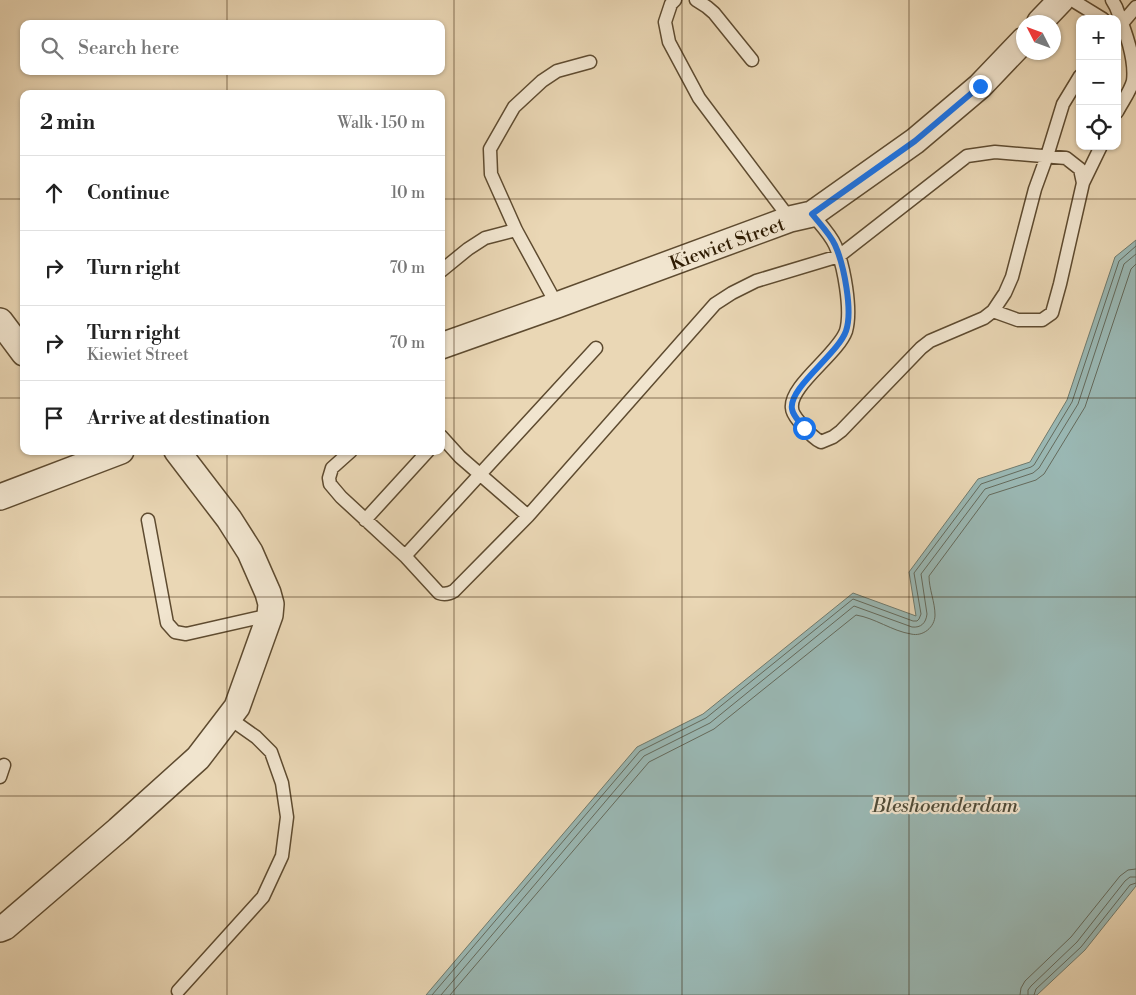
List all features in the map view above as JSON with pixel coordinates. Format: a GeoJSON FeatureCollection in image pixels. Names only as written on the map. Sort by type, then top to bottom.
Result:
{"type":"FeatureCollection","features":[{"type":"Feature","properties":{"kind":"street"},"geometry":{"type":"LineString","coordinates":[[1047,15],[1061,0]]}},
{"type":"Feature","properties":{"kind":"street","name":"Kiewiet Street"},"geometry":{"type":"LineString","coordinates":[[445,345],[801,216],[915,141],[980,86],[1016,48]]}},
{"type":"Feature","properties":{"kind":"street"},"geometry":{"type":"LineString","coordinates":[[0,321],[20,348]]}},
{"type":"Feature","properties":{"kind":"street"},"geometry":{"type":"LineString","coordinates":[[0,497],[102,455]]}},
{"type":"Feature","properties":{"kind":"street"},"geometry":{"type":"LineString","coordinates":[[0,929],[5,927],[118,830],[198,758],[237,707],[270,615],[271,604],[250,552],[229,519],[180,455]]}},
{"type":"Feature","properties":{"kind":"lane"},"geometry":{"type":"LineString","coordinates":[[674,0],[665,22],[669,42],[699,98],[801,216],[834,243],[839,256],[847,293],[848,314],[846,332],[835,348],[800,388],[792,401],[792,410],[795,416],[821,442],[834,437],[841,431],[920,348],[930,341],[984,318],[993,311],[1005,293],[1012,277],[1036,188],[1048,156],[1063,104],[1076,83]]}},
{"type":"Feature","properties":{"kind":"lane"},"geometry":{"type":"LineString","coordinates":[[696,0],[714,13],[752,60]]}},
{"type":"Feature","properties":{"kind":"lane"},"geometry":{"type":"LineString","coordinates":[[1072,0],[1096,15]]}},
{"type":"Feature","properties":{"kind":"lane"},"geometry":{"type":"LineString","coordinates":[[1112,0],[1116,6],[1117,15]]}},
{"type":"Feature","properties":{"kind":"lane"},"geometry":{"type":"LineString","coordinates":[[1121,23],[1136,7]]}},
{"type":"Feature","properties":{"kind":"lane"},"geometry":{"type":"LineString","coordinates":[[1121,25],[1136,27]]}},
{"type":"Feature","properties":{"kind":"lane"},"geometry":{"type":"LineString","coordinates":[[1121,29],[1135,59],[1135,69],[1132,83],[1121,105]]}},
{"type":"Feature","properties":{"kind":"lane"},"geometry":{"type":"LineString","coordinates":[[557,305],[516,230],[491,174],[490,149],[514,107],[542,81],[557,71],[590,62]]}},
{"type":"Feature","properties":{"kind":"lane"},"geometry":{"type":"LineString","coordinates":[[993,311],[1018,320],[1042,320],[1052,314],[1083,183],[1099,150]]}},
{"type":"Feature","properties":{"kind":"lane"},"geometry":{"type":"LineString","coordinates":[[347,455],[332,468],[329,478],[330,484],[340,497],[405,556],[439,593],[444,595],[450,594],[528,516],[715,304],[756,281],[839,256],[967,156],[995,152],[1066,158],[1080,169],[1083,183]]}},
{"type":"Feature","properties":{"kind":"lane"},"geometry":{"type":"LineString","coordinates":[[445,268],[484,238],[516,230]]}},
{"type":"Feature","properties":{"kind":"lane"},"geometry":{"type":"LineString","coordinates":[[405,556],[596,348]]}},
{"type":"Feature","properties":{"kind":"lane"},"geometry":{"type":"LineString","coordinates":[[445,441],[460,457],[528,516]]}},
{"type":"Feature","properties":{"kind":"lane"},"geometry":{"type":"LineString","coordinates":[[365,520],[424,455]]}},
{"type":"Feature","properties":{"kind":"lane"},"geometry":{"type":"LineString","coordinates":[[148,520],[167,623],[175,632],[186,634],[270,615]]}},
{"type":"Feature","properties":{"kind":"lane"},"geometry":{"type":"LineString","coordinates":[[178,991],[263,897],[282,856],[287,817],[282,783],[270,752],[256,737],[229,718]]}},
{"type":"Feature","properties":{"kind":"water","name":"Bleshoenderdam"},"geometry":{"type":"Polygon","coordinates":[[[1136,240],[1136,886],[1085,950],[1037,995],[426,995],[637,747],[703,714],[853,593],[916,616],[909,572],[978,479],[1030,462],[1067,400],[1115,257],[1136,240]]]}},
{"type":"Feature","properties":{"kind":"route"},"geometry":{"type":"LineString","coordinates":[[804,428],[792,410],[792,401],[800,388],[835,348],[846,332],[848,314],[847,293],[839,256],[834,243],[812,214],[915,141],[980,86]]}}]}
